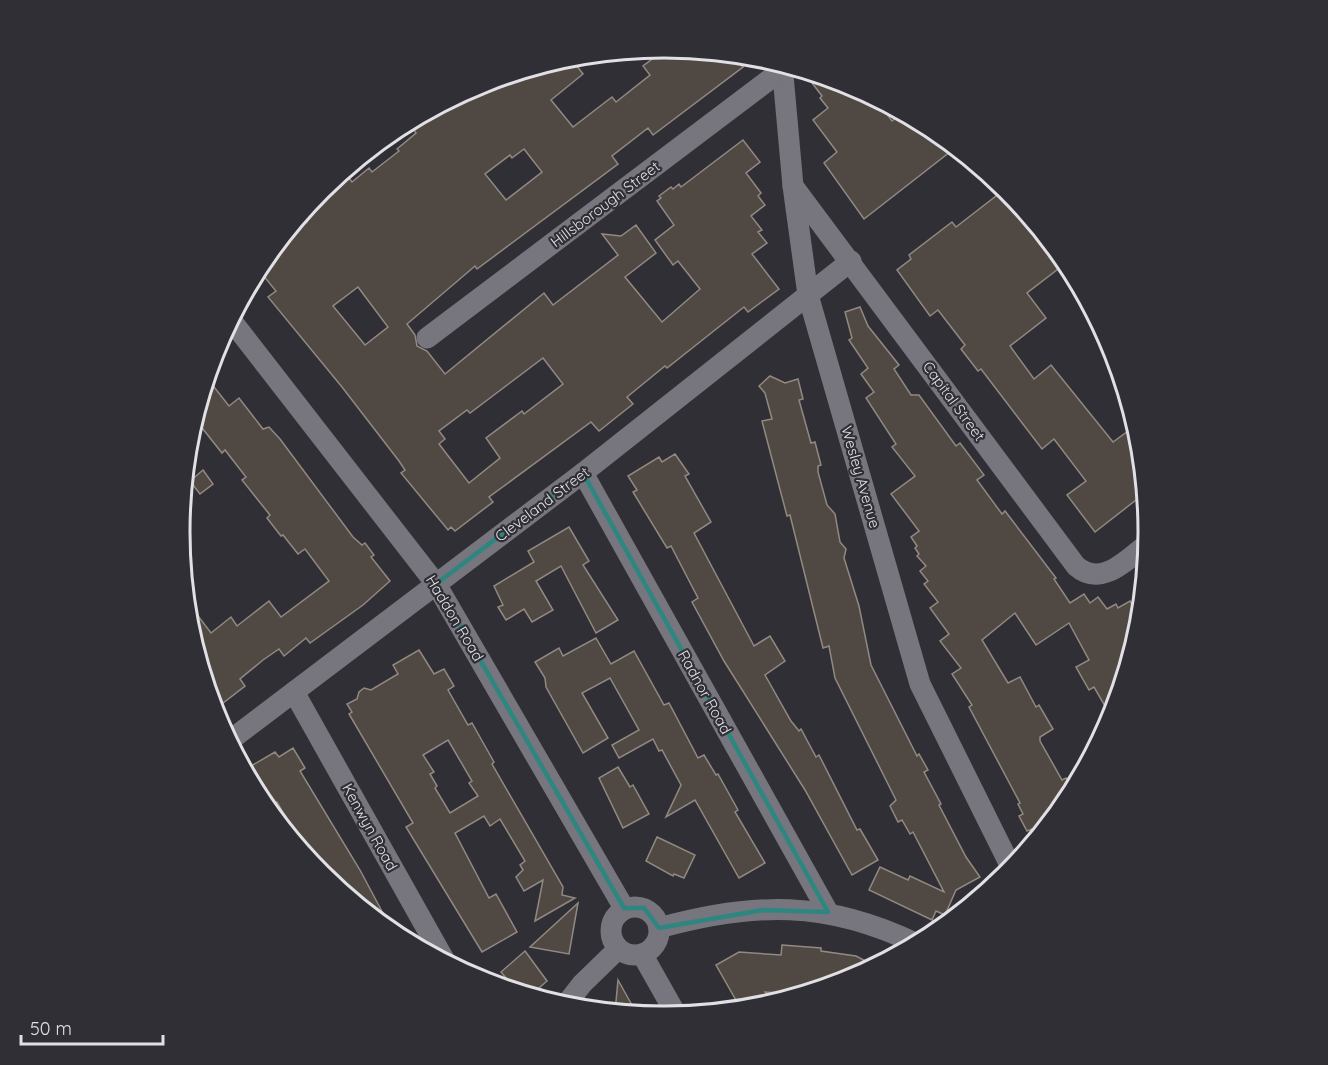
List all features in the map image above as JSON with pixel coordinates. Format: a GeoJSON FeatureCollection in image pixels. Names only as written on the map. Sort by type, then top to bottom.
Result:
{"type":"FeatureCollection","features":[{"type":"Feature","properties":{"kind":"street","name":"Hillsborough Street"},"geometry":{"type":"LineString","coordinates":[[427,338],[775,72]]}},
{"type":"Feature","properties":{"kind":"street","name":"Wesley Avenue"},"geometry":{"type":"LineString","coordinates":[[783,74],[793,186],[808,295],[920,684],[1007,859]]}},
{"type":"Feature","properties":{"kind":"street","name":"Capital Street"},"geometry":{"type":"LineString","coordinates":[[793,186],[1076,566],[1084,573],[1097,575],[1110,572],[1137,557]]}},
{"type":"Feature","properties":{"kind":"street","name":"Cleveland Street"},"geometry":{"type":"LineString","coordinates":[[236,735],[583,473],[851,261]]}},
{"type":"Feature","properties":{"kind":"street","name":"Haddon Road"},"geometry":{"type":"LineString","coordinates":[[237,328],[436,584],[624,908]]}},
{"type":"Feature","properties":{"kind":"street","name":"Radnor Road"},"geometry":{"type":"LineString","coordinates":[[583,473],[828,912]]}},
{"type":"Feature","properties":{"kind":"street","name":"Kenwyn Road"},"geometry":{"type":"LineString","coordinates":[[294,692],[438,949]]}},
{"type":"Feature","properties":{"kind":"street"},"geometry":{"type":"LineString","coordinates":[[624,908],[644,908],[654,916],[659,928],[655,944],[642,954],[629,955],[618,949],[611,937],[611,923],[624,908]]}},
{"type":"Feature","properties":{"kind":"street"},"geometry":{"type":"LineString","coordinates":[[659,928],[717,915],[763,909],[828,912],[907,939]]}},
{"type":"Feature","properties":{"kind":"street"},"geometry":{"type":"LineString","coordinates":[[572,997],[618,949]]}},
{"type":"Feature","properties":{"kind":"street"},"geometry":{"type":"LineString","coordinates":[[642,954],[671,1006]]}},
{"type":"Feature","properties":{"kind":"highlighted area"},"geometry":{"type":"Polygon","coordinates":[[[583,473],[828,912],[763,910],[659,928],[644,908],[624,908],[436,584],[583,473]]]}},
{"type":"Feature","properties":{"kind":"building"},"geometry":{"type":"Polygon","coordinates":[[[653,59],[695,60],[743,67],[653,135],[648,128],[612,156],[618,164],[477,269],[475,266],[407,324],[415,335],[417,346],[427,351],[445,374],[544,293],[553,305],[618,255],[602,234],[621,236],[636,225],[656,253],[625,277],[662,322],[700,289],[678,261],[673,265],[655,240],[674,225],[657,201],[661,198],[659,196],[671,187],[673,189],[679,184],[681,187],[743,140],[760,162],[746,173],[761,193],[758,196],[765,205],[751,216],[762,230],[758,232],[767,243],[752,254],[779,289],[748,312],[744,307],[667,368],[665,366],[627,397],[633,404],[599,431],[591,422],[489,497],[493,502],[455,531],[451,527],[448,530],[401,473],[405,470],[399,461],[342,387],[268,297],[276,291],[265,277],[308,220],[349,178],[352,182],[369,168],[372,172],[399,151],[397,149],[416,133],[414,130],[454,107],[512,84],[578,67],[583,74],[551,100],[573,127],[612,97],[616,102],[650,75],[643,66],[653,59]],[[524,149],[512,158],[510,155],[485,174],[506,200],[542,172],[524,149]],[[358,287],[333,306],[365,345],[388,327],[358,287]],[[543,358],[470,413],[467,410],[439,431],[445,439],[439,444],[469,483],[500,458],[486,438],[522,411],[524,414],[563,384],[543,358]]]}},
{"type":"Feature","properties":{"kind":"building"},"geometry":{"type":"Polygon","coordinates":[[[812,83],[874,107],[887,114],[892,121],[895,119],[901,122],[949,153],[864,219],[824,163],[837,152],[813,120],[828,108],[820,98],[822,96],[812,83]]]}},
{"type":"Feature","properties":{"kind":"building"},"geometry":{"type":"Polygon","coordinates":[[[997,195],[1040,244],[1058,269],[1027,293],[1046,318],[1010,346],[1034,379],[1051,365],[1113,442],[1127,432],[1137,499],[1095,532],[1067,495],[1086,481],[1054,439],[1042,449],[981,369],[978,371],[961,349],[965,345],[938,310],[930,316],[897,270],[911,259],[909,255],[952,222],[956,227],[997,195]]]}},
{"type":"Feature","properties":{"kind":"building"},"geometry":{"type":"Polygon","coordinates":[[[860,307],[868,326],[899,365],[894,369],[911,395],[919,395],[956,446],[960,443],[984,475],[977,480],[1002,514],[1005,511],[1056,578],[1054,579],[1070,603],[1084,594],[1090,603],[1098,597],[1107,609],[1116,604],[1118,608],[1130,601],[1132,605],[1122,655],[1105,706],[1094,687],[1089,690],[1076,667],[1089,660],[1069,623],[1036,645],[1015,613],[982,640],[1008,683],[1020,677],[1036,707],[1039,705],[1053,729],[1040,737],[1040,741],[1062,780],[1066,778],[1067,781],[1032,830],[1027,831],[1019,816],[1023,814],[1018,804],[1020,803],[969,707],[972,705],[952,674],[961,668],[940,641],[949,634],[930,608],[938,602],[924,584],[928,581],[920,571],[926,566],[917,556],[919,554],[915,548],[917,546],[911,537],[919,531],[891,494],[915,476],[892,447],[896,444],[866,398],[874,392],[861,374],[868,368],[849,340],[852,338],[845,312],[860,307]]]}},
{"type":"Feature","properties":{"kind":"building"},"geometry":{"type":"Polygon","coordinates":[[[770,376],[785,383],[798,379],[803,399],[799,400],[811,443],[815,442],[821,465],[818,466],[818,472],[827,505],[835,514],[840,542],[846,549],[844,558],[859,606],[871,665],[917,756],[919,754],[928,770],[924,772],[941,804],[939,805],[966,857],[980,877],[956,890],[945,914],[936,911],[932,920],[869,890],[880,867],[908,880],[910,876],[944,892],[913,832],[910,834],[902,820],[898,822],[890,806],[896,800],[835,678],[829,646],[823,648],[790,515],[787,516],[762,421],[772,419],[765,393],[759,386],[770,376]]]}},
{"type":"Feature","properties":{"kind":"building"},"geometry":{"type":"Polygon","coordinates":[[[213,386],[229,406],[239,398],[263,429],[269,427],[280,439],[353,537],[362,545],[365,543],[374,555],[371,557],[390,581],[363,605],[310,643],[306,638],[284,656],[279,649],[263,660],[240,679],[245,686],[222,704],[206,655],[197,615],[211,633],[231,617],[237,626],[269,601],[281,617],[329,581],[305,549],[298,554],[283,535],[281,536],[267,518],[270,515],[242,480],[246,477],[225,450],[222,453],[202,428],[213,386]]]}},
{"type":"Feature","properties":{"kind":"building"},"geometry":{"type":"Polygon","coordinates":[[[675,454],[689,474],[685,476],[711,522],[694,533],[754,646],[770,636],[785,661],[765,675],[791,721],[799,731],[801,729],[816,757],[819,755],[857,830],[860,829],[878,860],[852,875],[805,790],[724,661],[692,602],[698,598],[671,546],[667,548],[633,492],[637,490],[628,476],[659,457],[662,462],[675,454]]]}},
{"type":"Feature","properties":{"kind":"building"},"geometry":{"type":"Polygon","coordinates":[[[203,470],[213,484],[200,494],[193,484],[193,478],[203,470]]]}},
{"type":"Feature","properties":{"kind":"building"},"geometry":{"type":"Polygon","coordinates":[[[569,527],[589,561],[583,565],[618,620],[596,633],[561,566],[536,581],[553,610],[532,622],[524,609],[506,620],[498,607],[503,605],[494,586],[534,562],[528,551],[569,527]]]}},
{"type":"Feature","properties":{"kind":"building"},"geometry":{"type":"Polygon","coordinates":[[[596,638],[611,664],[634,651],[664,705],[669,703],[698,758],[704,755],[716,775],[718,774],[738,810],[735,812],[765,863],[739,878],[695,800],[666,817],[681,785],[662,750],[659,751],[653,739],[619,758],[612,745],[639,730],[610,678],[582,693],[608,738],[583,753],[546,687],[545,678],[535,662],[559,648],[563,656],[596,638]]]}},
{"type":"Feature","properties":{"kind":"building"},"geometry":{"type":"Polygon","coordinates":[[[419,650],[434,674],[444,669],[454,686],[448,690],[468,725],[472,723],[494,762],[492,764],[563,887],[562,895],[575,898],[535,921],[543,880],[524,891],[516,877],[523,870],[520,865],[525,861],[500,819],[490,826],[484,816],[455,833],[489,898],[496,894],[517,932],[482,952],[406,827],[413,823],[349,714],[352,712],[347,704],[357,699],[359,692],[364,688],[371,690],[398,674],[393,665],[419,650]],[[448,740],[423,755],[434,772],[430,774],[437,786],[435,788],[450,813],[478,796],[469,783],[472,781],[448,740]]]}},
{"type":"Feature","properties":{"kind":"building"},"geometry":{"type":"Polygon","coordinates":[[[293,748],[305,768],[300,771],[360,870],[384,915],[329,868],[288,821],[277,802],[275,803],[270,796],[252,766],[275,752],[279,757],[293,748]]]}},
{"type":"Feature","properties":{"kind":"building"},"geometry":{"type":"Polygon","coordinates":[[[618,767],[630,787],[633,785],[649,814],[623,828],[599,778],[618,767]]]}},
{"type":"Feature","properties":{"kind":"building"},"geometry":{"type":"Polygon","coordinates":[[[657,837],[695,855],[684,878],[674,874],[673,876],[646,861],[657,837]]]}},
{"type":"Feature","properties":{"kind":"building"},"geometry":{"type":"Polygon","coordinates":[[[578,903],[569,954],[530,947],[578,903]]]}},
{"type":"Feature","properties":{"kind":"building"},"geometry":{"type":"Polygon","coordinates":[[[782,945],[821,948],[821,951],[856,956],[866,961],[787,990],[765,992],[767,995],[736,1000],[716,965],[739,952],[781,955],[782,945]]]}},
{"type":"Feature","properties":{"kind":"building"},"geometry":{"type":"Polygon","coordinates":[[[525,951],[547,981],[538,989],[505,979],[501,972],[525,951]]]}},
{"type":"Feature","properties":{"kind":"building"},"geometry":{"type":"Polygon","coordinates":[[[618,980],[632,1005],[616,1003],[618,980]]]}}]}
